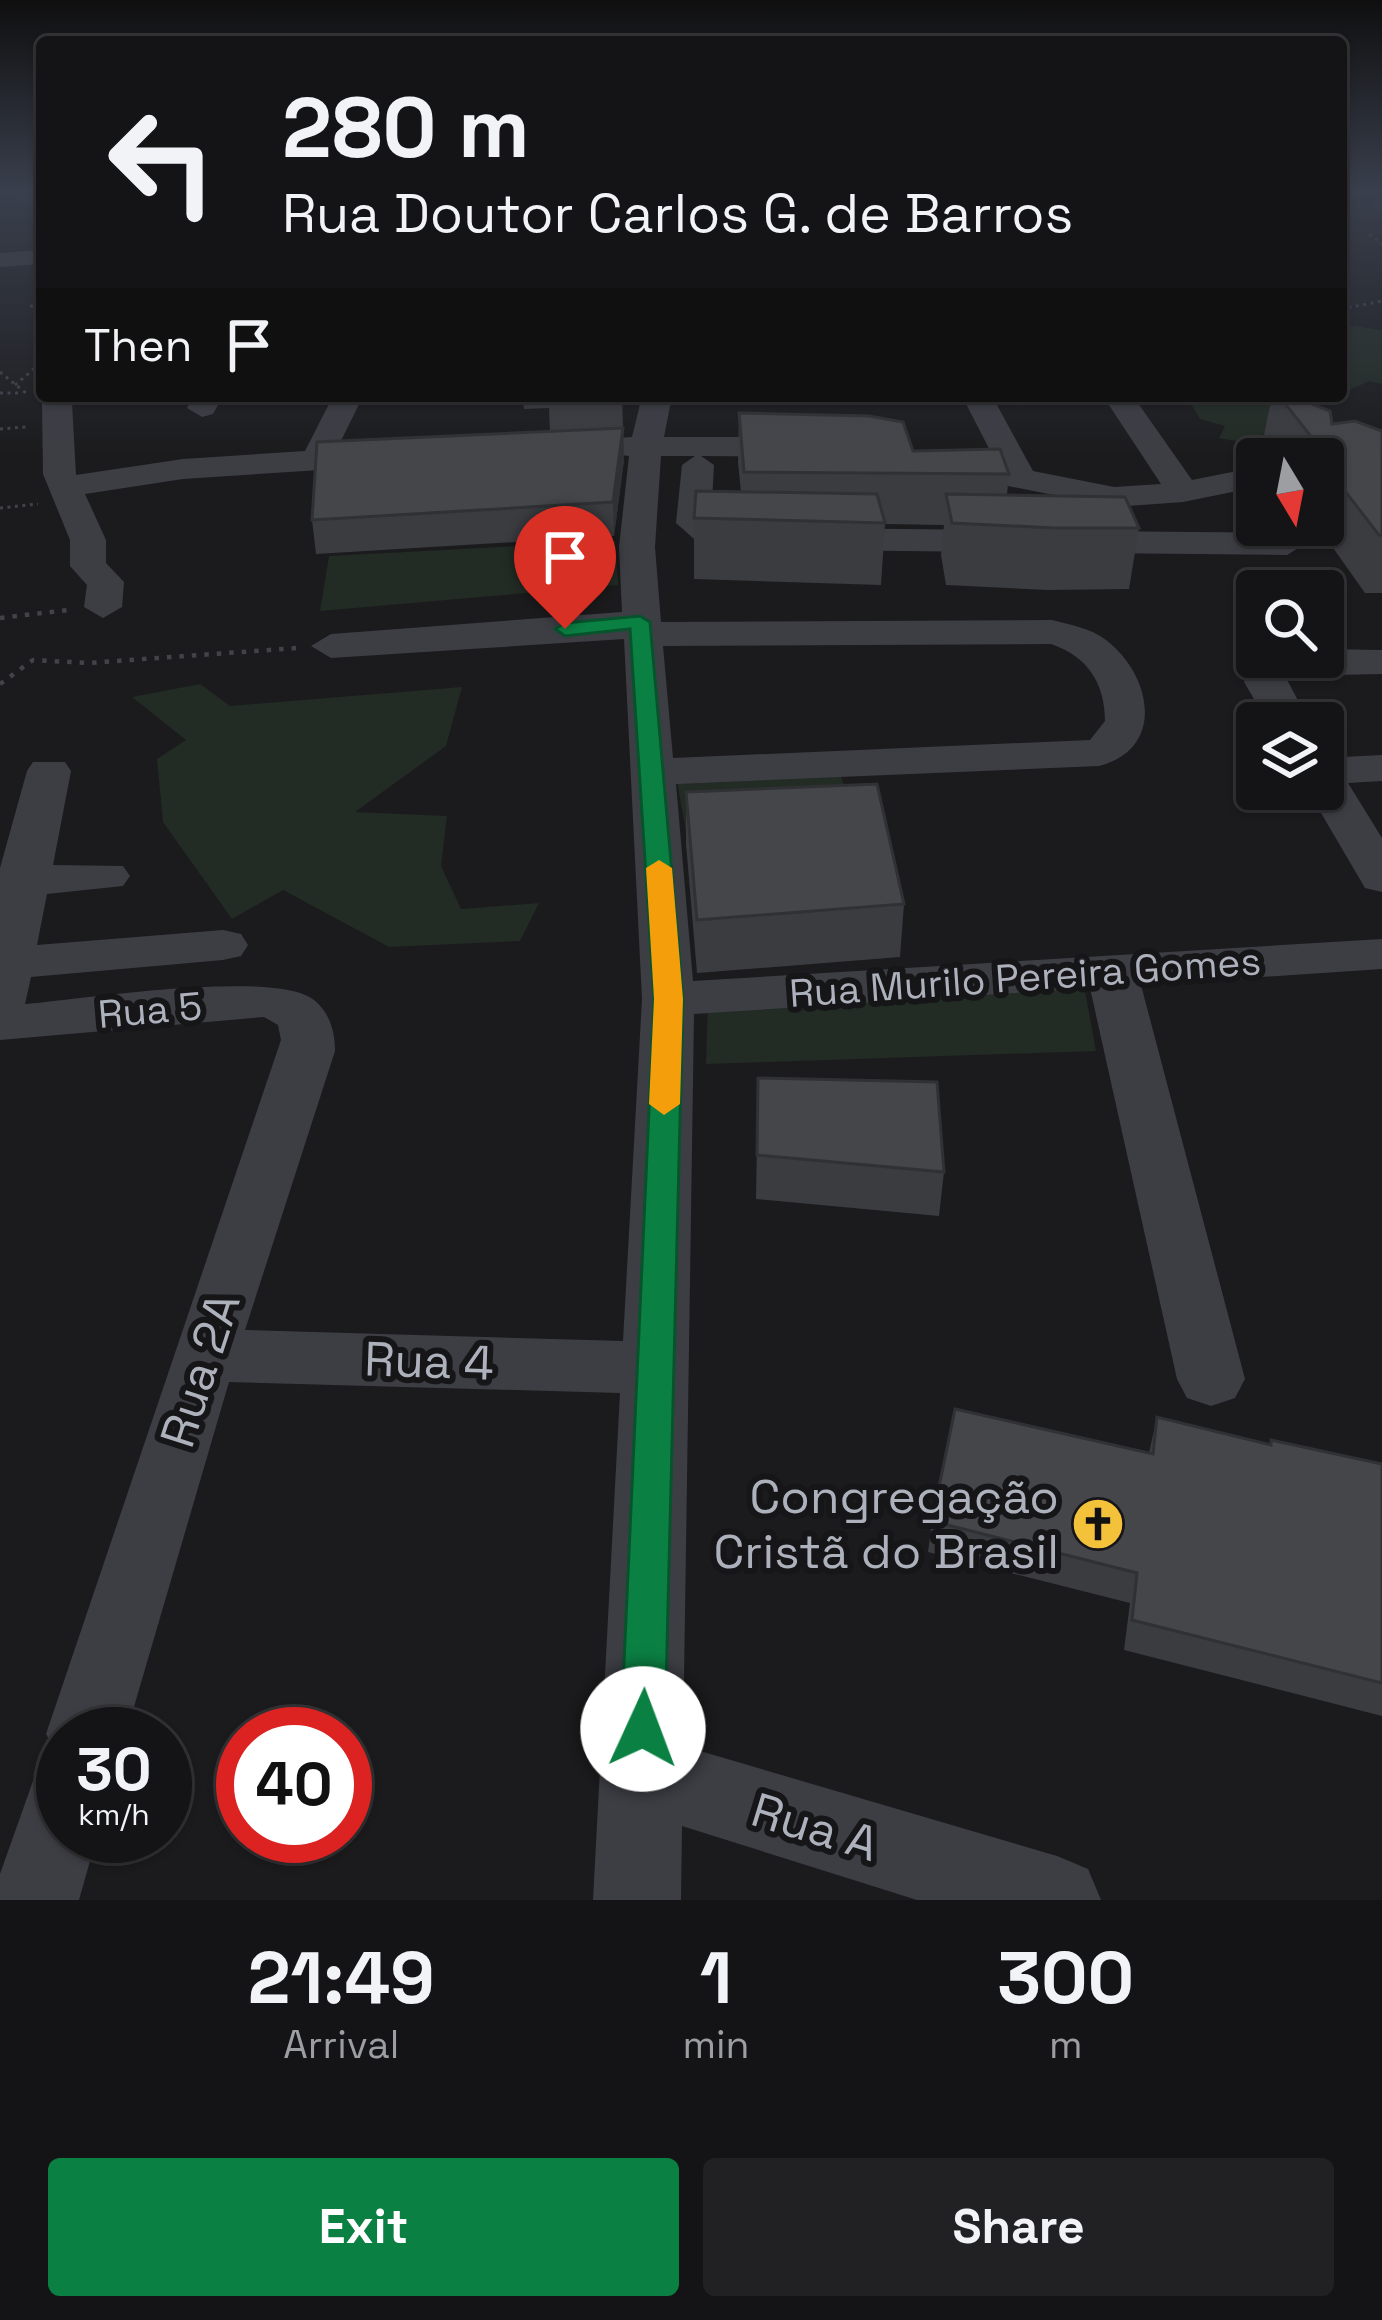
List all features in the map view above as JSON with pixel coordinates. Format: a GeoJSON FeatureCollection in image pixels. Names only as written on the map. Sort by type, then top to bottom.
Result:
{"type":"FeatureCollection","features":[{"type":"Feature","properties":{"kind":"street"},"geometry":{"type":"LineString","coordinates":[[41,402],[64,487],[88,540],[88,566],[106,582],[103,607]]}},
{"type":"Feature","properties":{"kind":"street"},"geometry":{"type":"LineString","coordinates":[[319,459],[324,436],[344,402]]}},
{"type":"Feature","properties":{"kind":"street"},"geometry":{"type":"LineString","coordinates":[[980,402],[1022,482]]}},
{"type":"Feature","properties":{"kind":"street"},"geometry":{"type":"LineString","coordinates":[[1122,402],[1183,492]]}},
{"type":"Feature","properties":{"kind":"street"},"geometry":{"type":"LineString","coordinates":[[667,435],[693,523],[712,538],[1236,544]]}},
{"type":"Feature","properties":{"kind":"street"},"geometry":{"type":"LineString","coordinates":[[637,1900],[668,999],[637,548],[667,435]]}},
{"type":"Feature","properties":{"kind":"street"},"geometry":{"type":"LineString","coordinates":[[581,447],[667,435],[837,448]]}},
{"type":"Feature","properties":{"kind":"street"},"geometry":{"type":"LineString","coordinates":[[64,487],[141,474],[406,454]]}},
{"type":"Feature","properties":{"kind":"street"},"geometry":{"type":"LineString","coordinates":[[913,457],[1076,498],[1183,492],[1236,481]]}},
{"type":"Feature","properties":{"kind":"street"},"geometry":{"type":"LineString","coordinates":[[1076,498],[1086,543]]}},
{"type":"Feature","properties":{"kind":"street"},"geometry":{"type":"LineString","coordinates":[[331,646],[640,628],[1052,632],[1080,640],[1097,652],[1129,717],[1127,734],[1118,746],[1099,753],[652,772]]}},
{"type":"Feature","properties":{"kind":"street"},"geometry":{"type":"LineString","coordinates":[[1276,702],[1264,682],[1265,670],[1288,662],[1382,662]]}},
{"type":"Feature","properties":{"kind":"street"},"geometry":{"type":"LineString","coordinates":[[1344,773],[1382,768]]}},
{"type":"Feature","properties":{"kind":"street"},"geometry":{"type":"LineString","coordinates":[[30,798],[13,882],[3,976],[223,945]]}},
{"type":"Feature","properties":{"kind":"street"},"geometry":{"type":"LineString","coordinates":[[1343,810],[1382,878]]}},
{"type":"Feature","properties":{"kind":"street"},"geometry":{"type":"LineString","coordinates":[[13,882],[106,876]]}},
{"type":"Feature","properties":{"kind":"street","name":"Rua Murilo Pereira Gomes"},"geometry":{"type":"LineString","coordinates":[[668,999],[1382,954]]}},
{"type":"Feature","properties":{"kind":"street"},"geometry":{"type":"LineString","coordinates":[[1112,972],[1210,1379]]}},
{"type":"Feature","properties":{"kind":"street","name":"Rua 5"},"geometry":{"type":"LineString","coordinates":[[0,1023],[269,1000],[298,1010]]}},
{"type":"Feature","properties":{"kind":"street","name":"Rua 2A"},"geometry":{"type":"LineString","coordinates":[[94,1707],[204,1355],[308,1052],[308,1027],[298,1010]]}},
{"type":"Feature","properties":{"kind":"street","name":"Rua 4"},"geometry":{"type":"LineString","coordinates":[[204,1355],[654,1368]]}},
{"type":"Feature","properties":{"kind":"street","name":"Rua A"},"geometry":{"type":"LineString","coordinates":[[641,1774],[1057,1900]]}},
{"type":"Feature","properties":{"kind":"street"},"geometry":{"type":"LineString","coordinates":[[35,1900],[47,1863]]}},
{"type":"Feature","properties":{"kind":"path"},"geometry":{"type":"LineString","coordinates":[[1347,308],[1382,301]]}},
{"type":"Feature","properties":{"kind":"path"},"geometry":{"type":"LineString","coordinates":[[30,306],[36,306]]}},
{"type":"Feature","properties":{"kind":"path"},"geometry":{"type":"LineString","coordinates":[[15,385],[36,367]]}},
{"type":"Feature","properties":{"kind":"path"},"geometry":{"type":"LineString","coordinates":[[0,393],[36,398]]}},
{"type":"Feature","properties":{"kind":"path"},"geometry":{"type":"LineString","coordinates":[[0,618],[103,607]]}},
{"type":"Feature","properties":{"kind":"path"},"geometry":{"type":"LineString","coordinates":[[0,684],[33,660],[88,663],[331,646]]}},
{"type":"Feature","properties":{"kind":"shaded area"},"geometry":{"type":"Polygon","coordinates":[[[1347,328],[1382,330],[1382,384],[1369,381],[1347,391],[1347,328]]]}},
{"type":"Feature","properties":{"kind":"shaded area"},"geometry":{"type":"Polygon","coordinates":[[[1190,402],[1316,402],[1293,409],[1312,417],[1253,438],[1219,438],[1225,426],[1200,419],[1190,402]]]}},
{"type":"Feature","properties":{"kind":"shaded area"},"geometry":{"type":"Polygon","coordinates":[[[615,541],[618,585],[320,611],[329,556],[615,541]]]}},
{"type":"Feature","properties":{"kind":"shaded area"},"geometry":{"type":"Polygon","coordinates":[[[200,684],[230,706],[462,687],[446,746],[355,812],[447,816],[441,866],[461,909],[539,903],[520,941],[389,947],[283,890],[232,919],[163,822],[157,759],[186,740],[132,697],[200,684]]]}},
{"type":"Feature","properties":{"kind":"shaded area"},"geometry":{"type":"Polygon","coordinates":[[[838,767],[858,828],[687,837],[676,776],[838,767]]]}},
{"type":"Feature","properties":{"kind":"shaded area"},"geometry":{"type":"Polygon","coordinates":[[[1083,980],[1096,1051],[706,1064],[708,999],[1083,980]]]}},
{"type":"Feature","properties":{"kind":"building"},"geometry":{"type":"Polygon","coordinates":[[[1284,402],[1307,402],[1330,411],[1332,424],[1355,421],[1382,431],[1379,535],[1344,490],[1344,438],[1312,438],[1284,402]]]}},
{"type":"Feature","properties":{"kind":"building"},"geometry":{"type":"Polygon","coordinates":[[[739,413],[869,416],[903,422],[913,451],[1000,449],[1009,474],[744,472],[739,413]]]}},
{"type":"Feature","properties":{"kind":"building"},"geometry":{"type":"Polygon","coordinates":[[[623,428],[613,502],[312,520],[317,442],[623,428]]]}},
{"type":"Feature","properties":{"kind":"building"},"geometry":{"type":"Polygon","coordinates":[[[696,491],[877,494],[885,523],[694,518],[696,491]]]}},
{"type":"Feature","properties":{"kind":"building"},"geometry":{"type":"Polygon","coordinates":[[[946,494],[1125,497],[1139,528],[952,523],[946,494]]]}},
{"type":"Feature","properties":{"kind":"building"},"geometry":{"type":"Polygon","coordinates":[[[877,784],[904,904],[697,920],[686,792],[877,784]]]}},
{"type":"Feature","properties":{"kind":"building"},"geometry":{"type":"Polygon","coordinates":[[[758,1078],[937,1082],[944,1172],[757,1155],[758,1078]]]}},
{"type":"Feature","properties":{"kind":"building"},"geometry":{"type":"Polygon","coordinates":[[[955,1409],[1153,1454],[1157,1417],[1271,1445],[1271,1440],[1382,1464],[1382,1683],[1132,1620],[1137,1573],[932,1521],[955,1409]]]}},
{"type":"Feature","properties":{"kind":"slow traffic"},"geometry":{"type":"LineString","coordinates":[[659,868],[668,999],[664,1104]]}},
{"type":"Feature","properties":{"kind":"place","name":"Congregação Cristã do Brasil"},"geometry":{"type":"Point","coordinates":[1098,1524]}},
{"type":"Feature","properties":{"kind":"route"},"geometry":{"type":"LineString","coordinates":[[565,629],[640,622],[668,999],[643,1729]]}}]}
